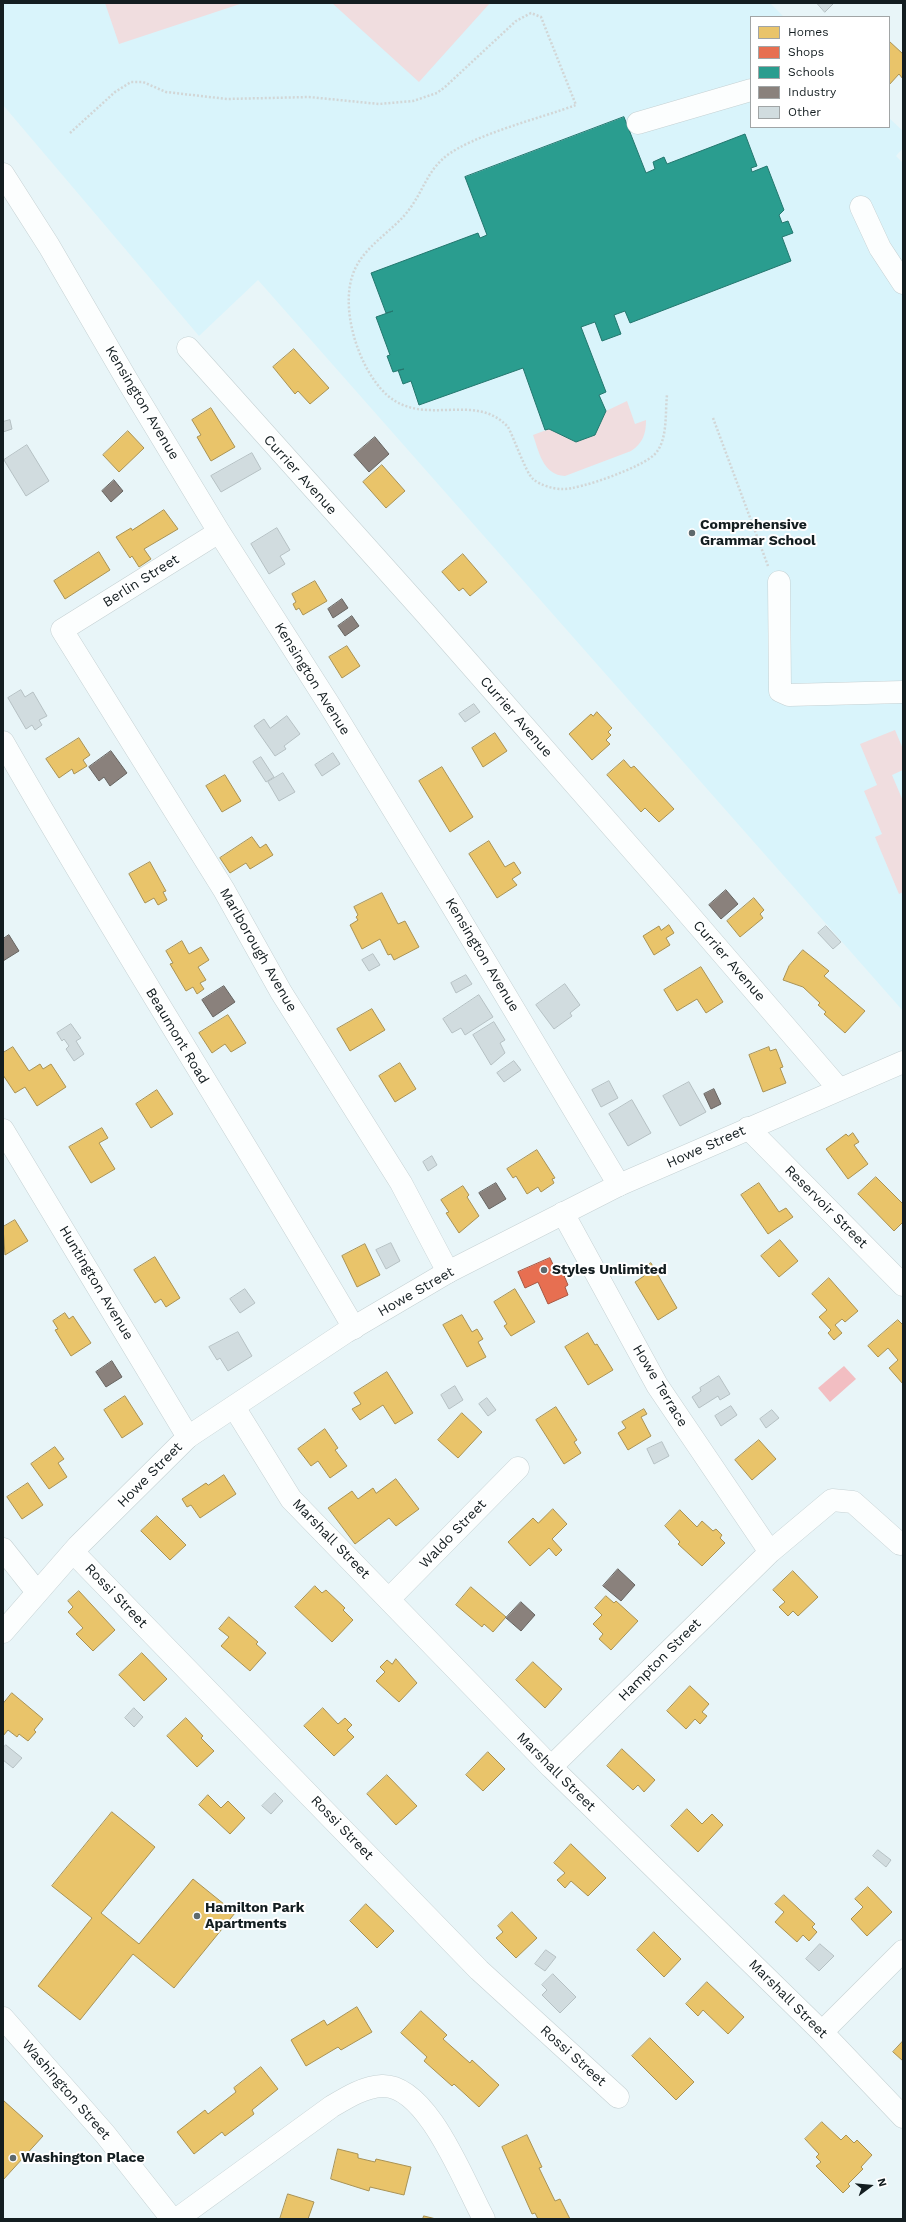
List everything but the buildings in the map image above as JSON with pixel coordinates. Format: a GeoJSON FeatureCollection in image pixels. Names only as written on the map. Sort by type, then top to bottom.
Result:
{"type":"FeatureCollection","features":[{"type":"Feature","properties":{"kind":"street"},"geometry":{"type":"LineString","coordinates":[[638,123],[750,90]]}},
{"type":"Feature","properties":{"kind":"street","name":"Kensington Avenue"},"geometry":{"type":"LineString","coordinates":[[3,174],[49,246],[127,380],[219,532],[433,874],[619,1185]]}},
{"type":"Feature","properties":{"kind":"street"},"geometry":{"type":"LineString","coordinates":[[861,207],[880,248],[903,284]]}},
{"type":"Feature","properties":{"kind":"street","name":"Currier Avenue"},"geometry":{"type":"LineString","coordinates":[[188,348],[431,620],[679,903],[839,1089]]}},
{"type":"Feature","properties":{"kind":"street","name":"Berlin Street"},"geometry":{"type":"LineString","coordinates":[[62,630],[219,532]]}},
{"type":"Feature","properties":{"kind":"street"},"geometry":{"type":"LineString","coordinates":[[774,576],[780,690],[789,695],[903,692]]}},
{"type":"Feature","properties":{"kind":"street","name":"Marlborough Avenue"},"geometry":{"type":"LineString","coordinates":[[62,630],[224,890],[281,992],[401,1183],[448,1272]]}},
{"type":"Feature","properties":{"kind":"street","name":"Beaumont Road"},"geometry":{"type":"LineString","coordinates":[[3,742],[62,846],[177,1037],[296,1229],[354,1328]]}},
{"type":"Feature","properties":{"kind":"street","name":"Howe Street"},"geometry":{"type":"LineString","coordinates":[[3,1632],[73,1552],[188,1437],[354,1328],[448,1272],[619,1185],[903,1062]]}},
{"type":"Feature","properties":{"kind":"street","name":"Reservoir Street"},"geometry":{"type":"LineString","coordinates":[[748,1128],[903,1285]]}},
{"type":"Feature","properties":{"kind":"street","name":"Huntington Avenue"},"geometry":{"type":"LineString","coordinates":[[3,1130],[188,1437]]}},
{"type":"Feature","properties":{"kind":"street","name":"Howe Terrace"},"geometry":{"type":"LineString","coordinates":[[563,1213],[658,1385],[696,1444],[770,1552]]}},
{"type":"Feature","properties":{"kind":"street","name":"Marshall Street"},"geometry":{"type":"LineString","coordinates":[[234,1407],[291,1499],[551,1767],[822,2032],[903,2117]]}},
{"type":"Feature","properties":{"kind":"street","name":"Waldo Street"},"geometry":{"type":"LineString","coordinates":[[389,1599],[518,1468]]}},
{"type":"Feature","properties":{"kind":"street","name":"Hampton Street"},"geometry":{"type":"LineString","coordinates":[[551,1767],[770,1552],[832,1500],[853,1502],[900,1544]]}},
{"type":"Feature","properties":{"kind":"street"},"geometry":{"type":"LineString","coordinates":[[3,1549],[37,1592]]}},
{"type":"Feature","properties":{"kind":"street","name":"Rossi Street"},"geometry":{"type":"LineString","coordinates":[[73,1552],[479,1970],[618,2097]]}},
{"type":"Feature","properties":{"kind":"street"},"geometry":{"type":"LineString","coordinates":[[822,2032],[903,1951]]}},
{"type":"Feature","properties":{"kind":"street","name":"Washington Street"},"geometry":{"type":"LineString","coordinates":[[3,2018],[105,2134],[172,2219]]}},
{"type":"Feature","properties":{"kind":"street"},"geometry":{"type":"LineString","coordinates":[[177,2219],[331,2107],[350,2096],[382,2086],[393,2087],[406,2094],[418,2104],[445,2143],[484,2219]]}},
{"type":"Feature","properties":{"kind":"path"},"geometry":{"type":"LineString","coordinates":[[70,133],[115,92],[131,82],[143,82],[166,92],[227,99],[309,97],[379,104],[413,101],[437,93],[446,87],[516,21],[531,13],[541,17],[576,105],[486,137],[458,149],[445,157],[432,169],[411,208],[356,266],[349,287],[347,304],[353,331],[369,370],[387,395],[408,406],[429,411],[478,410],[502,420],[508,427],[532,479],[544,485],[561,490],[583,487],[612,476],[655,455],[661,444],[667,395]]}},
{"type":"Feature","properties":{"kind":"path"},"geometry":{"type":"LineString","coordinates":[[713,418],[774,576]]}},
{"type":"Feature","properties":{"kind":"shaded area","name":"Comprehensive Grammar School"},"geometry":{"type":"Polygon","coordinates":[[[3,3],[770,3],[783,16],[750,16],[750,128],[890,128],[890,119],[903,131],[903,148],[896,156],[903,163],[903,1011],[258,280],[199,336],[3,105],[3,3]]]}},
{"type":"Feature","properties":{"kind":"shaded area"},"geometry":{"type":"Polygon","coordinates":[[[105,3],[243,3],[119,44],[105,3]]]}},
{"type":"Feature","properties":{"kind":"shaded area"},"geometry":{"type":"Polygon","coordinates":[[[332,3],[490,3],[419,82],[332,3]]]}},
{"type":"Feature","properties":{"kind":"shaded area"},"geometry":{"type":"Polygon","coordinates":[[[627,401],[635,424],[646,420],[643,438],[631,451],[565,476],[552,472],[543,462],[533,435],[549,429],[576,442],[595,435],[606,411],[627,401]]]}},
{"type":"Feature","properties":{"kind":"shaded area"},"geometry":{"type":"Polygon","coordinates":[[[895,730],[903,749],[903,770],[892,775],[903,801],[903,892],[899,894],[875,837],[882,834],[864,791],[877,785],[860,744],[895,730]]]}},
{"type":"Feature","properties":{"kind":"shaded area"},"geometry":{"type":"Polygon","coordinates":[[[844,1366],[856,1379],[830,1402],[818,1388],[844,1366]]]}},
{"type":"Feature","properties":{"kind":"place","name":"Comprehensive Grammar School"},"geometry":{"type":"Point","coordinates":[692,533]}},
{"type":"Feature","properties":{"kind":"place","name":"Styles Unlimited"},"geometry":{"type":"Point","coordinates":[544,1270]}},
{"type":"Feature","properties":{"kind":"place","name":"Hamilton Park Apartments"},"geometry":{"type":"Point","coordinates":[197,1916]}},
{"type":"Feature","properties":{"kind":"place","name":"Washington Place"},"geometry":{"type":"Point","coordinates":[13,2158]}}]}
